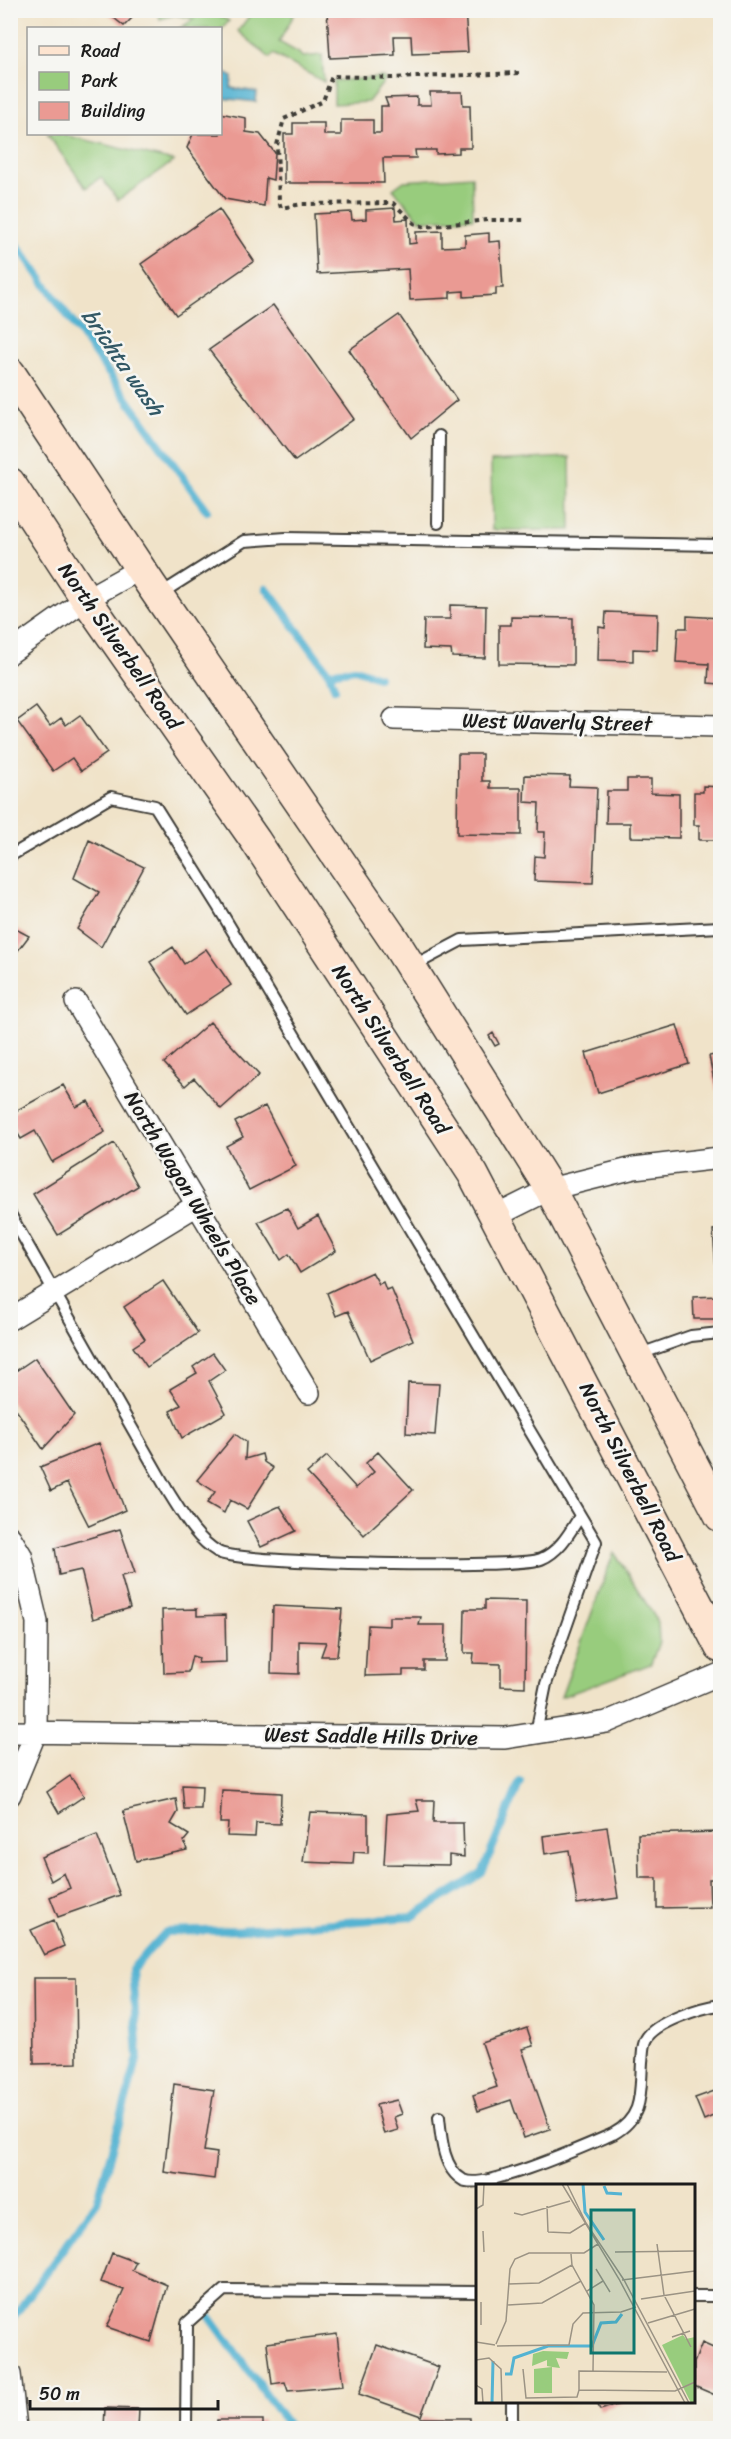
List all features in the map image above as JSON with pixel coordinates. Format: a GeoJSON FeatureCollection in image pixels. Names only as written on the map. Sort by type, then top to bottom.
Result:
{"type":"FeatureCollection","features":[{"type":"Feature","properties":{"kind":"main road"},"geometry":{"type":"LineString","coordinates":[[10,373],[140,569],[411,967],[550,1190],[720,1516]]}},
{"type":"Feature","properties":{"kind":"main road","name":"North Silverbell Road"},"geometry":{"type":"LineString","coordinates":[[10,483],[86,599],[255,840],[473,1174],[720,1647]]}},
{"type":"Feature","properties":{"kind":"street"},"geometry":{"type":"LineString","coordinates":[[10,653],[86,599],[140,569]]}},
{"type":"Feature","properties":{"kind":"street","name":"West Waverly Street"},"geometry":{"type":"LineString","coordinates":[[393,719],[720,726]]}},
{"type":"Feature","properties":{"kind":"street","name":"North Wagon Wheels Place"},"geometry":{"type":"LineString","coordinates":[[76,1002],[309,1394]]}},
{"type":"Feature","properties":{"kind":"street"},"geometry":{"type":"LineString","coordinates":[[496,1216],[550,1190],[634,1168],[720,1158]]}},
{"type":"Feature","properties":{"kind":"street"},"geometry":{"type":"LineString","coordinates":[[10,1319],[197,1205]]}},
{"type":"Feature","properties":{"kind":"street"},"geometry":{"type":"LineString","coordinates":[[10,1537],[21,1555],[37,1622],[36,1732],[10,1795]]}},
{"type":"Feature","properties":{"kind":"street","name":"West Saddle Hills Drive"},"geometry":{"type":"LineString","coordinates":[[10,1732],[505,1738],[607,1722],[720,1674]]}},
{"type":"Feature","properties":{"kind":"street"},"geometry":{"type":"LineString","coordinates":[[10,2374],[14,2426]]}},
{"type":"Feature","properties":{"kind":"lane"},"geometry":{"type":"LineString","coordinates":[[438,523],[439,436]]}},
{"type":"Feature","properties":{"kind":"lane"},"geometry":{"type":"LineString","coordinates":[[158,595],[244,541],[286,538],[720,545]]}},
{"type":"Feature","properties":{"kind":"lane"},"geometry":{"type":"LineString","coordinates":[[10,856],[111,797],[155,806],[235,936],[596,1542],[546,1684],[536,1733]]}},
{"type":"Feature","properties":{"kind":"lane"},"geometry":{"type":"LineString","coordinates":[[411,967],[462,940],[720,927]]}},
{"type":"Feature","properties":{"kind":"lane"},"geometry":{"type":"LineString","coordinates":[[10,1214],[169,1493],[197,1535],[220,1554],[270,1561],[468,1564],[540,1560],[560,1546],[580,1516]]}},
{"type":"Feature","properties":{"kind":"lane"},"geometry":{"type":"LineString","coordinates":[[637,1355],[691,1336],[720,1333]]}},
{"type":"Feature","properties":{"kind":"lane"},"geometry":{"type":"LineString","coordinates":[[439,2117],[442,2142],[452,2170],[464,2180],[480,2181],[506,2176],[613,2134],[624,2128],[634,2116],[639,2101],[646,2039],[666,2024],[709,2006],[720,2005]]}},
{"type":"Feature","properties":{"kind":"lane"},"geometry":{"type":"LineString","coordinates":[[186,2428],[187,2323],[224,2290],[476,2292]]}},
{"type":"Feature","properties":{"kind":"lane"},"geometry":{"type":"LineString","coordinates":[[695,2296],[720,2296]]}},
{"type":"Feature","properties":{"kind":"lane"},"geometry":{"type":"LineString","coordinates":[[512,2403],[512,2428]]}},
{"type":"Feature","properties":{"kind":"path"},"geometry":{"type":"LineString","coordinates":[[519,73],[392,78],[332,76],[323,101],[284,119],[277,145],[279,201],[281,208],[302,204],[393,203],[414,223],[425,227],[487,220],[527,220]]}},
{"type":"Feature","properties":{"kind":"green space"},"geometry":{"type":"Polygon","coordinates":[[[158,11],[211,11],[229,21],[222,29],[222,27],[182,27],[194,19],[175,15],[160,19],[158,11]]]}},
{"type":"Feature","properties":{"kind":"green space"},"geometry":{"type":"Polygon","coordinates":[[[253,11],[296,11],[279,42],[302,57],[322,55],[324,82],[273,54],[270,58],[238,31],[253,11]]]}},
{"type":"Feature","properties":{"kind":"green space"},"geometry":{"type":"Polygon","coordinates":[[[382,77],[386,79],[368,102],[334,104],[334,81],[382,77]]]}},
{"type":"Feature","properties":{"kind":"green space"},"geometry":{"type":"Polygon","coordinates":[[[48,135],[65,135],[174,161],[118,200],[101,177],[86,188],[48,135]]]}},
{"type":"Feature","properties":{"kind":"green space"},"geometry":{"type":"Polygon","coordinates":[[[472,176],[473,218],[420,220],[393,189],[404,181],[472,176]]]}},
{"type":"Feature","properties":{"kind":"green space"},"geometry":{"type":"Polygon","coordinates":[[[570,457],[571,530],[492,530],[491,461],[570,457]]]}},
{"type":"Feature","properties":{"kind":"green space"},"geometry":{"type":"Polygon","coordinates":[[[614,1552],[658,1622],[659,1642],[651,1664],[561,1697],[614,1552]]]}},
{"type":"Feature","properties":{"kind":"water"},"geometry":{"type":"Polygon","coordinates":[[[226,73],[232,77],[231,88],[257,92],[256,102],[222,98],[222,75],[226,73]]]}},
{"type":"Feature","properties":{"kind":"building"},"geometry":{"type":"Polygon","coordinates":[[[104,10],[140,10],[124,26],[104,10]]]}},
{"type":"Feature","properties":{"kind":"building"},"geometry":{"type":"Polygon","coordinates":[[[327,10],[465,10],[468,52],[412,54],[411,36],[394,36],[395,55],[330,58],[327,10]]]}},
{"type":"Feature","properties":{"kind":"building"},"geometry":{"type":"Polygon","coordinates":[[[430,92],[462,92],[463,105],[470,105],[471,148],[459,148],[459,153],[436,154],[436,150],[415,150],[416,158],[383,158],[384,183],[284,183],[284,134],[293,134],[293,123],[324,123],[324,135],[341,135],[341,120],[373,120],[373,133],[381,133],[381,106],[388,106],[385,98],[417,97],[417,105],[431,105],[430,92]]]}},
{"type":"Feature","properties":{"kind":"building"},"geometry":{"type":"Polygon","coordinates":[[[222,113],[246,118],[246,132],[260,134],[275,153],[273,180],[266,178],[264,206],[225,199],[187,148],[193,135],[222,135],[222,113]]]}},
{"type":"Feature","properties":{"kind":"building"},"geometry":{"type":"Polygon","coordinates":[[[395,208],[396,220],[408,219],[409,244],[416,243],[416,232],[442,231],[442,247],[465,246],[465,235],[489,233],[489,242],[500,241],[503,288],[496,288],[496,295],[464,297],[464,291],[450,292],[450,298],[410,300],[408,269],[317,274],[314,214],[351,212],[352,220],[366,219],[366,210],[395,208]]]}},
{"type":"Feature","properties":{"kind":"building"},"geometry":{"type":"Polygon","coordinates":[[[219,209],[254,261],[176,315],[141,264],[219,209]]]}},
{"type":"Feature","properties":{"kind":"building"},"geometry":{"type":"Polygon","coordinates":[[[273,305],[354,419],[295,461],[209,350],[273,305]]]}},
{"type":"Feature","properties":{"kind":"building"},"geometry":{"type":"Polygon","coordinates":[[[399,315],[457,400],[411,438],[349,350],[399,315]]]}},
{"type":"Feature","properties":{"kind":"building"},"geometry":{"type":"Polygon","coordinates":[[[450,605],[486,606],[485,658],[452,657],[451,650],[423,649],[424,619],[450,619],[450,605]]]}},
{"type":"Feature","properties":{"kind":"building"},"geometry":{"type":"Polygon","coordinates":[[[606,612],[658,614],[657,650],[633,649],[633,661],[598,660],[599,627],[605,628],[606,612]]]}},
{"type":"Feature","properties":{"kind":"building"},"geometry":{"type":"Polygon","coordinates":[[[687,616],[720,618],[720,684],[708,683],[709,664],[676,662],[678,628],[687,628],[687,616]]]}},
{"type":"Feature","properties":{"kind":"building"},"geometry":{"type":"Polygon","coordinates":[[[511,617],[573,618],[573,665],[499,664],[499,625],[511,625],[511,617]]]}},
{"type":"Feature","properties":{"kind":"building"},"geometry":{"type":"Polygon","coordinates":[[[36,707],[50,726],[61,718],[66,725],[80,715],[107,753],[81,771],[72,758],[53,771],[17,721],[36,707]]]}},
{"type":"Feature","properties":{"kind":"building"},"geometry":{"type":"Polygon","coordinates":[[[458,754],[482,754],[482,781],[490,781],[490,788],[521,788],[521,835],[457,834],[458,754]]]}},
{"type":"Feature","properties":{"kind":"building"},"geometry":{"type":"Polygon","coordinates":[[[525,775],[570,776],[569,786],[597,787],[593,883],[534,881],[535,856],[544,857],[545,832],[538,832],[539,803],[524,802],[525,775]]]}},
{"type":"Feature","properties":{"kind":"building"},"geometry":{"type":"Polygon","coordinates":[[[627,779],[651,779],[651,793],[679,794],[679,838],[630,837],[630,823],[606,823],[607,791],[627,791],[627,779]]]}},
{"type":"Feature","properties":{"kind":"building"},"geometry":{"type":"Polygon","coordinates":[[[703,786],[720,787],[720,840],[699,840],[699,825],[694,825],[694,792],[703,792],[703,786]]]}},
{"type":"Feature","properties":{"kind":"building"},"geometry":{"type":"Polygon","coordinates":[[[89,840],[144,867],[101,947],[77,929],[99,892],[74,878],[89,840]]]}},
{"type":"Feature","properties":{"kind":"building"},"geometry":{"type":"Polygon","coordinates":[[[10,926],[29,936],[10,961],[10,926]]]}},
{"type":"Feature","properties":{"kind":"building"},"geometry":{"type":"Polygon","coordinates":[[[173,947],[184,964],[206,949],[231,985],[186,1015],[150,962],[173,947]]]}},
{"type":"Feature","properties":{"kind":"building"},"geometry":{"type":"Polygon","coordinates":[[[210,1022],[259,1075],[221,1109],[194,1078],[185,1086],[164,1063],[210,1022]]]}},
{"type":"Feature","properties":{"kind":"building"},"geometry":{"type":"Polygon","coordinates":[[[677,1025],[689,1064],[598,1093],[586,1053],[677,1025]]]}},
{"type":"Feature","properties":{"kind":"building"},"geometry":{"type":"Polygon","coordinates":[[[493,1033],[499,1044],[495,1046],[489,1036],[493,1033]]]}},
{"type":"Feature","properties":{"kind":"building"},"geometry":{"type":"Polygon","coordinates":[[[720,1054],[720,1090],[716,1090],[709,1056],[720,1054]]]}},
{"type":"Feature","properties":{"kind":"building"},"geometry":{"type":"Polygon","coordinates":[[[63,1085],[76,1107],[88,1101],[105,1132],[52,1162],[35,1131],[21,1139],[10,1121],[10,1114],[63,1085]]]}},
{"type":"Feature","properties":{"kind":"building"},"geometry":{"type":"Polygon","coordinates":[[[265,1106],[296,1166],[249,1190],[226,1146],[243,1137],[235,1122],[265,1106]]]}},
{"type":"Feature","properties":{"kind":"building"},"geometry":{"type":"Polygon","coordinates":[[[114,1143],[138,1186],[58,1235],[33,1194],[114,1143]]]}},
{"type":"Feature","properties":{"kind":"building"},"geometry":{"type":"Polygon","coordinates":[[[287,1208],[298,1228],[318,1216],[336,1251],[300,1273],[289,1254],[281,1260],[258,1222],[287,1208]]]}},
{"type":"Feature","properties":{"kind":"building"},"geometry":{"type":"Polygon","coordinates":[[[720,1229],[720,1269],[716,1269],[713,1230],[720,1229]]]}},
{"type":"Feature","properties":{"kind":"building"},"geometry":{"type":"Polygon","coordinates":[[[372,1272],[379,1284],[383,1282],[386,1290],[391,1288],[413,1340],[370,1360],[348,1311],[336,1316],[327,1293],[372,1272]]]}},
{"type":"Feature","properties":{"kind":"building"},"geometry":{"type":"Polygon","coordinates":[[[163,1281],[198,1333],[147,1367],[133,1347],[145,1339],[124,1307],[163,1281]]]}},
{"type":"Feature","properties":{"kind":"building"},"geometry":{"type":"Polygon","coordinates":[[[720,1296],[720,1319],[694,1319],[693,1297],[720,1296]]]}},
{"type":"Feature","properties":{"kind":"building"},"geometry":{"type":"Polygon","coordinates":[[[213,1353],[225,1370],[209,1381],[226,1413],[182,1438],[170,1411],[181,1405],[170,1389],[197,1373],[193,1367],[213,1353]]]}},
{"type":"Feature","properties":{"kind":"building"},"geometry":{"type":"Polygon","coordinates":[[[35,1358],[74,1415],[43,1449],[10,1401],[10,1375],[35,1358]]]}},
{"type":"Feature","properties":{"kind":"building"},"geometry":{"type":"Polygon","coordinates":[[[408,1383],[439,1384],[435,1435],[406,1433],[408,1383]]]}},
{"type":"Feature","properties":{"kind":"building"},"geometry":{"type":"Polygon","coordinates":[[[235,1434],[246,1442],[245,1459],[262,1454],[264,1462],[273,1468],[247,1509],[230,1500],[224,1513],[207,1503],[215,1492],[197,1480],[235,1434]]]}},
{"type":"Feature","properties":{"kind":"building"},"geometry":{"type":"Polygon","coordinates":[[[99,1443],[125,1510],[89,1526],[67,1483],[51,1491],[40,1467],[99,1443]]]}},
{"type":"Feature","properties":{"kind":"building"},"geometry":{"type":"Polygon","coordinates":[[[378,1452],[413,1490],[364,1535],[307,1473],[327,1456],[356,1488],[374,1472],[366,1463],[378,1452]]]}},
{"type":"Feature","properties":{"kind":"building"},"geometry":{"type":"Polygon","coordinates":[[[280,1506],[296,1531],[261,1547],[247,1521],[280,1506]]]}},
{"type":"Feature","properties":{"kind":"building"},"geometry":{"type":"Polygon","coordinates":[[[120,1529],[135,1573],[121,1576],[130,1608],[93,1619],[81,1570],[59,1575],[55,1548],[120,1529]]]}},
{"type":"Feature","properties":{"kind":"building"},"geometry":{"type":"Polygon","coordinates":[[[485,1600],[526,1601],[525,1687],[501,1686],[501,1664],[473,1663],[474,1653],[464,1653],[465,1609],[485,1609],[485,1600]]]}},
{"type":"Feature","properties":{"kind":"building"},"geometry":{"type":"Polygon","coordinates":[[[273,1606],[342,1609],[337,1656],[321,1656],[326,1642],[299,1641],[299,1674],[271,1673],[273,1606]]]}},
{"type":"Feature","properties":{"kind":"building"},"geometry":{"type":"Polygon","coordinates":[[[197,1609],[197,1616],[225,1615],[226,1662],[198,1663],[199,1658],[192,1656],[188,1672],[164,1673],[162,1610],[197,1609]]]}},
{"type":"Feature","properties":{"kind":"building"},"geometry":{"type":"Polygon","coordinates":[[[389,1617],[421,1617],[419,1625],[446,1625],[445,1661],[424,1661],[424,1670],[403,1670],[403,1675],[365,1676],[368,1625],[389,1626],[389,1617]]]}},
{"type":"Feature","properties":{"kind":"building"},"geometry":{"type":"Polygon","coordinates":[[[70,1776],[84,1796],[59,1813],[47,1792],[70,1776]]]}},
{"type":"Feature","properties":{"kind":"building"},"geometry":{"type":"Polygon","coordinates":[[[182,1785],[202,1786],[201,1809],[184,1809],[182,1785]]]}},
{"type":"Feature","properties":{"kind":"building"},"geometry":{"type":"Polygon","coordinates":[[[222,1790],[281,1793],[280,1824],[256,1823],[255,1837],[227,1836],[228,1823],[220,1823],[222,1790]]]}},
{"type":"Feature","properties":{"kind":"building"},"geometry":{"type":"Polygon","coordinates":[[[176,1799],[178,1812],[171,1824],[189,1835],[184,1841],[187,1850],[136,1861],[123,1811],[176,1799]]]}},
{"type":"Feature","properties":{"kind":"building"},"geometry":{"type":"Polygon","coordinates":[[[416,1800],[434,1800],[433,1823],[463,1823],[464,1857],[449,1855],[449,1865],[384,1864],[387,1814],[419,1811],[416,1800]]]}},
{"type":"Feature","properties":{"kind":"building"},"geometry":{"type":"Polygon","coordinates":[[[310,1812],[368,1814],[368,1853],[354,1852],[353,1864],[303,1862],[310,1812]]]}},
{"type":"Feature","properties":{"kind":"building"},"geometry":{"type":"Polygon","coordinates":[[[607,1827],[618,1898],[577,1904],[569,1850],[545,1854],[543,1836],[607,1827]]]}},
{"type":"Feature","properties":{"kind":"building"},"geometry":{"type":"Polygon","coordinates":[[[720,1832],[717,1849],[720,1849],[720,1879],[709,1879],[710,1907],[657,1908],[657,1878],[639,1878],[638,1834],[720,1832]]]}},
{"type":"Feature","properties":{"kind":"building"},"geometry":{"type":"Polygon","coordinates":[[[97,1835],[120,1895],[58,1917],[50,1897],[70,1888],[64,1873],[51,1881],[41,1857],[97,1835]]]}},
{"type":"Feature","properties":{"kind":"building"},"geometry":{"type":"Polygon","coordinates":[[[54,1920],[64,1946],[44,1955],[31,1930],[54,1920]]]}},
{"type":"Feature","properties":{"kind":"building"},"geometry":{"type":"Polygon","coordinates":[[[33,1978],[76,1978],[77,2063],[34,2064],[33,1978]]]}},
{"type":"Feature","properties":{"kind":"building"},"geometry":{"type":"Polygon","coordinates":[[[527,2028],[533,2046],[522,2049],[550,2129],[524,2138],[511,2100],[478,2111],[473,2095],[497,2087],[482,2043],[527,2028]]]}},
{"type":"Feature","properties":{"kind":"building"},"geometry":{"type":"Polygon","coordinates":[[[174,2084],[214,2090],[204,2151],[217,2153],[214,2179],[164,2172],[174,2084]]]}},
{"type":"Feature","properties":{"kind":"building"},"geometry":{"type":"Polygon","coordinates":[[[720,2089],[720,2113],[704,2120],[695,2098],[720,2089]]]}},
{"type":"Feature","properties":{"kind":"building"},"geometry":{"type":"Polygon","coordinates":[[[397,2100],[402,2114],[394,2117],[398,2130],[384,2134],[376,2105],[397,2100]]]}},
{"type":"Feature","properties":{"kind":"building"},"geometry":{"type":"Polygon","coordinates":[[[112,2253],[136,2262],[132,2270],[167,2285],[151,2342],[107,2327],[124,2290],[101,2282],[112,2253]]]}},
{"type":"Feature","properties":{"kind":"building"},"geometry":{"type":"Polygon","coordinates":[[[337,2334],[343,2386],[288,2391],[285,2382],[272,2384],[267,2343],[337,2334]]]}},
{"type":"Feature","properties":{"kind":"building"},"geometry":{"type":"Polygon","coordinates":[[[702,2343],[720,2351],[720,2397],[695,2386],[695,2360],[702,2343]]]}},
{"type":"Feature","properties":{"kind":"building"},"geometry":{"type":"Polygon","coordinates":[[[377,2345],[439,2367],[421,2416],[359,2394],[377,2345]]]}},
{"type":"Feature","properties":{"kind":"building"},"geometry":{"type":"Polygon","coordinates":[[[597,2403],[623,2403],[600,2410],[597,2403]]]}},
{"type":"Feature","properties":{"kind":"building"},"geometry":{"type":"Polygon","coordinates":[[[105,2408],[139,2409],[138,2428],[104,2428],[105,2408]]]}},
{"type":"Feature","properties":{"kind":"building"},"geometry":{"type":"Polygon","coordinates":[[[421,2418],[470,2418],[470,2428],[421,2428],[421,2418]]]}},
{"type":"Feature","properties":{"kind":"building"},"geometry":{"type":"Polygon","coordinates":[[[217,2420],[263,2420],[263,2428],[217,2428],[217,2420]]]}},
{"type":"Feature","properties":{"kind":"building"},"geometry":{"type":"Polygon","coordinates":[[[563,2422],[586,2428],[561,2428],[563,2422]]]}},
{"type":"Feature","properties":{"kind":"waterway","name":"brichta wash"},"geometry":{"type":"LineString","coordinates":[[10,235],[207,511]]}},
{"type":"Feature","properties":{"kind":"waterway","name":"brichta wash"},"geometry":{"type":"LineString","coordinates":[[266,588],[329,673],[335,689]]}},
{"type":"Feature","properties":{"kind":"waterway"},"geometry":{"type":"LineString","coordinates":[[329,673],[355,669],[378,677]]}},
{"type":"Feature","properties":{"kind":"waterway"},"geometry":{"type":"LineString","coordinates":[[10,2322],[97,2202],[138,2057],[132,1969],[166,1932],[240,1930],[412,1917],[482,1873],[520,1782]]}},
{"type":"Feature","properties":{"kind":"waterway"},"geometry":{"type":"LineString","coordinates":[[210,2317],[290,2428]]}}]}
